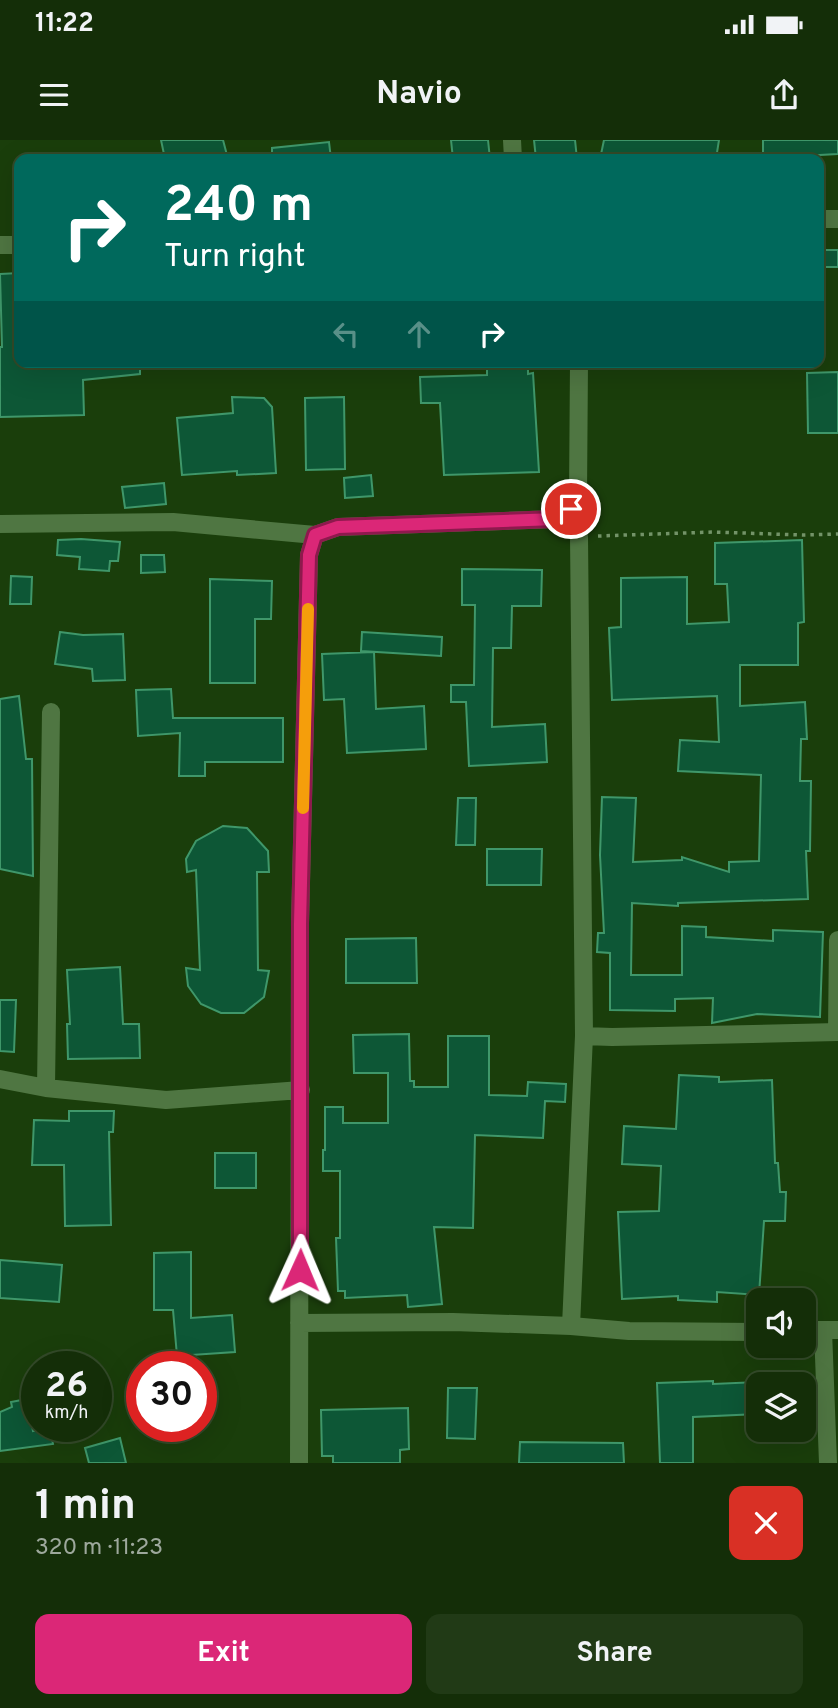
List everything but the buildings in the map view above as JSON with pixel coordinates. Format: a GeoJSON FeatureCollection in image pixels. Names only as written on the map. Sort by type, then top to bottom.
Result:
{"type":"FeatureCollection","features":[{"type":"Feature","properties":{"kind":"street"},"geometry":{"type":"LineString","coordinates":[[0,524],[173,522],[315,535],[338,527],[556,519],[571,509],[578,495],[579,368]]}},
{"type":"Feature","properties":{"kind":"street"},"geometry":{"type":"LineString","coordinates":[[571,509],[579,537],[584,1036],[571,1326]]}},
{"type":"Feature","properties":{"kind":"street"},"geometry":{"type":"LineString","coordinates":[[299,1463],[300,924],[309,555],[315,535]]}},
{"type":"Feature","properties":{"kind":"street"},"geometry":{"type":"LineString","coordinates":[[46,1088],[51,712]]}},
{"type":"Feature","properties":{"kind":"street"},"geometry":{"type":"LineString","coordinates":[[584,1036],[838,1032],[838,940]]}},
{"type":"Feature","properties":{"kind":"street"},"geometry":{"type":"LineString","coordinates":[[0,1079],[46,1088],[166,1100],[301,1090]]}},
{"type":"Feature","properties":{"kind":"street"},"geometry":{"type":"LineString","coordinates":[[299,1323],[453,1322],[629,1331],[746,1332]]}},
{"type":"Feature","properties":{"kind":"street"},"geometry":{"type":"LineString","coordinates":[[828,1463],[831,1330]]}},
{"type":"Feature","properties":{"kind":"path"},"geometry":{"type":"LineString","coordinates":[[579,537],[713,533],[838,534]]}},
{"type":"Feature","properties":{"kind":"slow traffic"},"geometry":{"type":"LineString","coordinates":[[303,808],[308,609]]}},
{"type":"Feature","properties":{"kind":"route"},"geometry":{"type":"LineString","coordinates":[[300,1270],[300,924],[309,555],[315,535],[338,527],[556,519],[571,509]]}}]}
